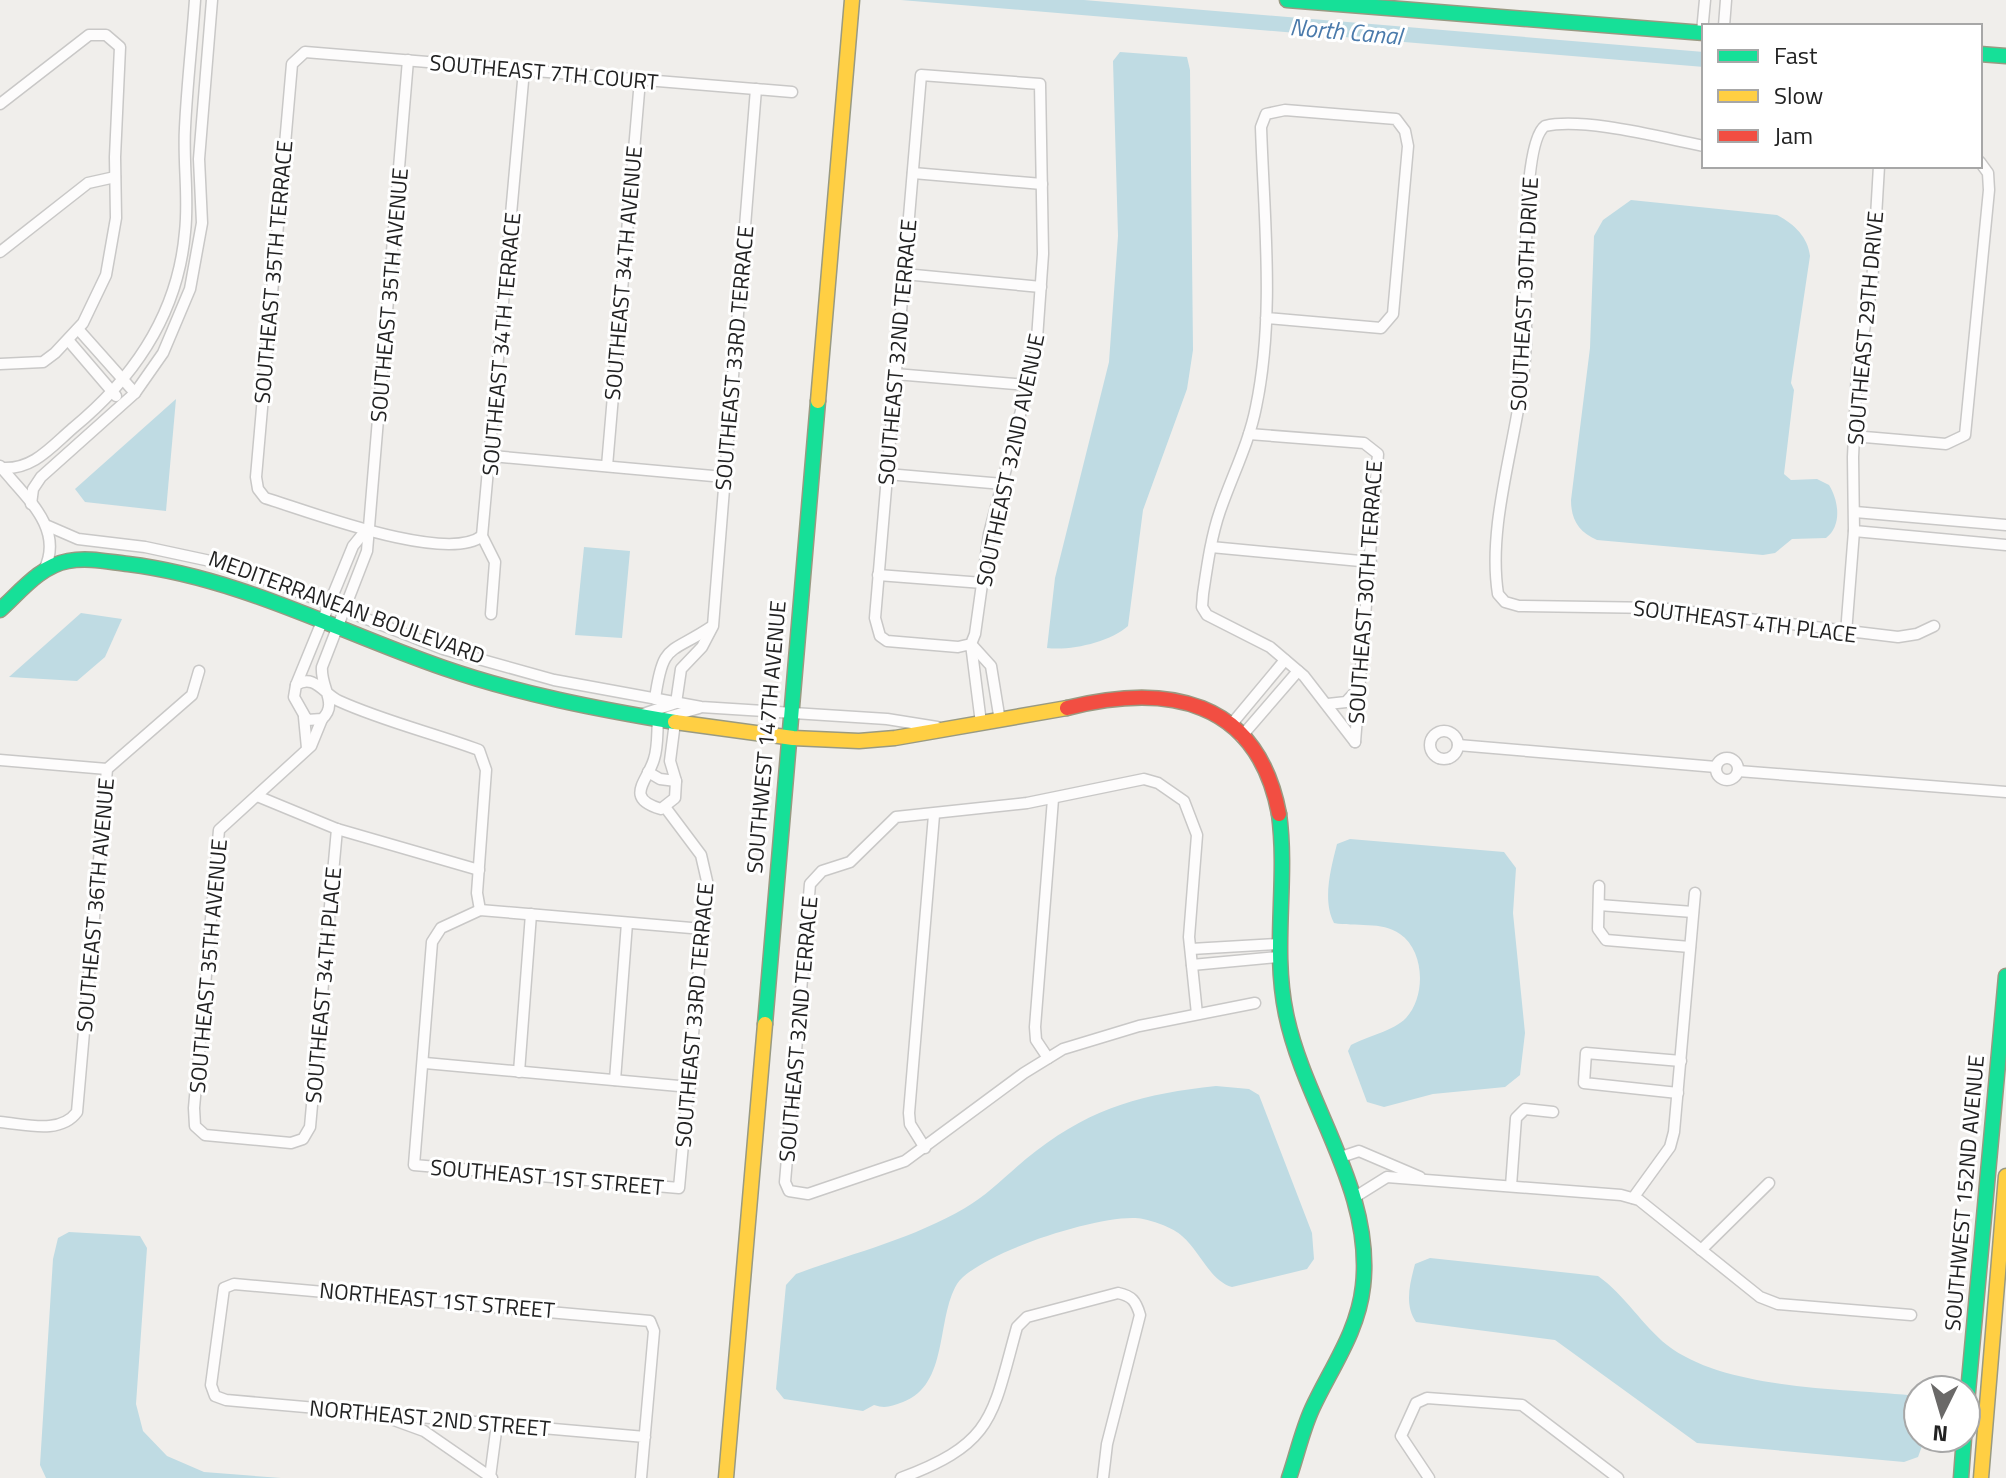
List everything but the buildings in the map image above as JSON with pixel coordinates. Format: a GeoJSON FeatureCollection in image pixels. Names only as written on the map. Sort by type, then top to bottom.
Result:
{"type":"FeatureCollection","features":[{"type":"Feature","properties":{"kind":"street"},"geometry":{"type":"LineString","coordinates":[[1,467],[30,465],[113,393],[161,324],[182,260],[186,230],[185,127],[195,0]]}},
{"type":"Feature","properties":{"kind":"street"},"geometry":{"type":"LineString","coordinates":[[31,504],[33,489],[41,477],[135,393],[163,353],[176,327],[198,257],[203,199],[200,147],[212,0]]}},
{"type":"Feature","properties":{"kind":"street","name":"SOUTHWEST 147TH AVENUE"},"geometry":{"type":"LineString","coordinates":[[726,1478],[852,0]]}},
{"type":"Feature","properties":{"kind":"street"},"geometry":{"type":"LineString","coordinates":[[1287,0],[1702,32]]}},
{"type":"Feature","properties":{"kind":"street"},"geometry":{"type":"LineString","coordinates":[[1704,24],[1705,0]]}},
{"type":"Feature","properties":{"kind":"street"},"geometry":{"type":"LineString","coordinates":[[1724,24],[1726,0]]}},
{"type":"Feature","properties":{"kind":"street"},"geometry":{"type":"LineString","coordinates":[[0,104],[89,35],[106,35],[120,47],[113,249],[90,312],[68,340],[43,362],[0,364]]}},
{"type":"Feature","properties":{"kind":"street","name":"SOUTHEAST 7TH COURT"},"geometry":{"type":"LineString","coordinates":[[297,56],[305,52],[792,92]]}},
{"type":"Feature","properties":{"kind":"street"},"geometry":{"type":"LineString","coordinates":[[1982,54],[2006,56]]}},
{"type":"Feature","properties":{"kind":"street","name":"SOUTHEAST 35TH TERRACE"},"geometry":{"type":"LineString","coordinates":[[297,56],[292,64],[256,477],[258,489],[265,498],[366,530]]}},
{"type":"Feature","properties":{"kind":"street","name":"SOUTHEAST 35TH AVENUE"},"geometry":{"type":"LineString","coordinates":[[325,691],[321,670],[367,551],[366,530],[372,500],[408,60]]}},
{"type":"Feature","properties":{"kind":"street","name":"SOUTHEAST 34TH TERRACE"},"geometry":{"type":"LineString","coordinates":[[491,614],[495,562],[482,536],[492,456],[524,70]]}},
{"type":"Feature","properties":{"kind":"street","name":"SOUTHEAST 32ND TERRACE"},"geometry":{"type":"LineString","coordinates":[[971,644],[958,647],[887,641],[876,629],[921,75],[1040,84]]}},
{"type":"Feature","properties":{"kind":"street","name":"SOUTHEAST 34TH AVENUE"},"geometry":{"type":"LineString","coordinates":[[607,466],[640,80]]}},
{"type":"Feature","properties":{"kind":"street","name":"SOUTHEAST 32ND AVENUE"},"geometry":{"type":"LineString","coordinates":[[981,723],[971,644],[989,534],[1036,353],[1041,287],[1040,84]]}},
{"type":"Feature","properties":{"kind":"street","name":"SOUTHEAST 33RD TERRACE"},"geometry":{"type":"LineString","coordinates":[[676,703],[681,669],[702,647],[713,626],[756,89]]}},
{"type":"Feature","properties":{"kind":"street"},"geometry":{"type":"LineString","coordinates":[[1266,318],[1381,328],[1389,322],[1393,314],[1408,146],[1402,124],[1396,119],[1285,110],[1266,114],[1261,127],[1266,318],[1263,367],[1249,434],[1219,514],[1202,607],[1207,615],[1244,631],[1285,660],[1328,704],[1346,702],[1360,686]]}},
{"type":"Feature","properties":{"kind":"street","name":"SOUTHEAST 30TH DRIVE"},"geometry":{"type":"LineString","coordinates":[[1505,602],[1497,590],[1498,540],[1523,373],[1528,198],[1533,142],[1541,128],[1558,124],[1617,130],[1702,146]]}},
{"type":"Feature","properties":{"kind":"street"},"geometry":{"type":"LineString","coordinates":[[1853,436],[1946,444],[1965,435],[1988,173],[1982,165]]}},
{"type":"Feature","properties":{"kind":"street","name":"SOUTHEAST 29TH DRIVE"},"geometry":{"type":"LineString","coordinates":[[1846,633],[1855,512],[1853,436],[1857,370],[1872,285],[1879,168]]}},
{"type":"Feature","properties":{"kind":"street"},"geometry":{"type":"LineString","coordinates":[[913,173],[1042,184]]}},
{"type":"Feature","properties":{"kind":"street"},"geometry":{"type":"LineString","coordinates":[[0,252],[88,183],[115,177]]}},
{"type":"Feature","properties":{"kind":"street"},"geometry":{"type":"LineString","coordinates":[[904,274],[1041,287]]}},
{"type":"Feature","properties":{"kind":"street"},"geometry":{"type":"LineString","coordinates":[[78,329],[135,393]]}},
{"type":"Feature","properties":{"kind":"street"},"geometry":{"type":"LineString","coordinates":[[68,340],[124,405]]}},
{"type":"Feature","properties":{"kind":"street"},"geometry":{"type":"LineString","coordinates":[[82,357],[94,347]]}},
{"type":"Feature","properties":{"kind":"street"},"geometry":{"type":"LineString","coordinates":[[895,374],[1028,385]]}},
{"type":"Feature","properties":{"kind":"street","name":"SOUTHEAST 30TH TERRACE"},"geometry":{"type":"LineString","coordinates":[[1249,434],[1375,449],[1379,463],[1355,742],[1328,704]]}},
{"type":"Feature","properties":{"kind":"street"},"geometry":{"type":"LineString","coordinates":[[492,456],[724,477]]}},
{"type":"Feature","properties":{"kind":"street"},"geometry":{"type":"LineString","coordinates":[[1,467],[48,526],[51,549],[42,575]]}},
{"type":"Feature","properties":{"kind":"street"},"geometry":{"type":"LineString","coordinates":[[887,474],[1003,484]]}},
{"type":"Feature","properties":{"kind":"street"},"geometry":{"type":"LineString","coordinates":[[1855,512],[2006,525]]}},
{"type":"Feature","properties":{"kind":"street"},"geometry":{"type":"LineString","coordinates":[[1955,540],[1956,521]]}},
{"type":"Feature","properties":{"kind":"street","name":"MEDITERRANEAN BOULEVARD"},"geometry":{"type":"LineString","coordinates":[[48,526],[78,539],[145,547],[229,565],[341,612],[471,657],[554,680],[701,707],[887,719],[943,728]]}},
{"type":"Feature","properties":{"kind":"street"},"geometry":{"type":"LineString","coordinates":[[366,530],[384,537],[461,544],[482,536]]}},
{"type":"Feature","properties":{"kind":"street","name":"SOUTHEAST 35TH AVENUE"},"geometry":{"type":"LineString","coordinates":[[296,685],[319,621],[353,546],[366,530]]}},
{"type":"Feature","properties":{"kind":"street"},"geometry":{"type":"LineString","coordinates":[[1854,531],[2006,545]]}},
{"type":"Feature","properties":{"kind":"street"},"geometry":{"type":"LineString","coordinates":[[1211,547],[1371,562]]}},
{"type":"Feature","properties":{"kind":"street","name":"MEDITERRANEAN BOULEVARD"},"geometry":{"type":"LineString","coordinates":[[0,610],[58,562],[74,559],[133,564],[228,584],[446,669],[532,693],[658,720],[788,736],[888,739],[1000,721],[1117,695],[1144,694],[1200,707],[1236,732]]}},
{"type":"Feature","properties":{"kind":"street"},"geometry":{"type":"LineString","coordinates":[[878,575],[983,583]]}},
{"type":"Feature","properties":{"kind":"street","name":"SOUTHEAST 4TH PLACE"},"geometry":{"type":"LineString","coordinates":[[1505,602],[1533,607],[1670,609],[1898,637],[1917,634],[1934,626]]}},
{"type":"Feature","properties":{"kind":"street"},"geometry":{"type":"LineString","coordinates":[[655,699],[661,664],[667,653],[673,646],[713,626]]}},
{"type":"Feature","properties":{"kind":"street"},"geometry":{"type":"LineString","coordinates":[[971,644],[991,666],[1000,721]]}},
{"type":"Feature","properties":{"kind":"street"},"geometry":{"type":"LineString","coordinates":[[1236,732],[1285,660]]}},
{"type":"Feature","properties":{"kind":"street"},"geometry":{"type":"LineString","coordinates":[[301,666],[321,670]]}},
{"type":"Feature","properties":{"kind":"street","name":"SOUTHEAST 36TH AVENUE"},"geometry":{"type":"LineString","coordinates":[[0,1122],[63,1124],[77,1112],[107,769],[192,695],[199,671]]}},
{"type":"Feature","properties":{"kind":"street"},"geometry":{"type":"LineString","coordinates":[[1236,732],[1298,671]]}},
{"type":"Feature","properties":{"kind":"street"},"geometry":{"type":"LineString","coordinates":[[307,748],[304,717],[294,697],[296,685],[310,681],[352,708],[479,750],[486,770],[477,893],[480,910]]}},
{"type":"Feature","properties":{"kind":"street"},"geometry":{"type":"LineString","coordinates":[[324,718],[331,703],[325,691]]}},
{"type":"Feature","properties":{"kind":"street","name":"MEDITERRANEAN BOULEVARD"},"geometry":{"type":"LineString","coordinates":[[638,715],[676,703]]}},
{"type":"Feature","properties":{"kind":"street","name":"MEDITERRANEAN BOULEVARD"},"geometry":{"type":"LineString","coordinates":[[658,720],[701,707]]}},
{"type":"Feature","properties":{"kind":"street"},"geometry":{"type":"LineString","coordinates":[[304,717],[311,721],[352,708]]}},
{"type":"Feature","properties":{"kind":"street","name":"SOUTHEAST 35TH AVENUE"},"geometry":{"type":"LineString","coordinates":[[303,1139],[291,1143],[205,1135],[195,1126],[219,830],[307,748],[324,718]]}},
{"type":"Feature","properties":{"kind":"street","name":"SOUTHEAST 33RD TERRACE"},"geometry":{"type":"LineString","coordinates":[[658,720],[654,761],[640,785],[641,795],[652,806],[665,807],[701,855],[706,867],[690,1087],[679,1188]]}},
{"type":"Feature","properties":{"kind":"street"},"geometry":{"type":"LineString","coordinates":[[665,807],[675,798],[676,781],[670,761],[675,722]]}},
{"type":"Feature","properties":{"kind":"street"},"geometry":{"type":"LineString","coordinates":[[1236,732],[1271,779],[1281,805],[1283,856],[1278,950],[1282,1000],[1295,1049],[1355,1197],[1364,1263],[1359,1311],[1340,1361],[1312,1408],[1289,1477]]}},
{"type":"Feature","properties":{"kind":"street"},"geometry":{"type":"LineString","coordinates":[[1458,745],[1716,767],[1727,758],[1736,763],[1738,771],[2006,792]]}},
{"type":"Feature","properties":{"kind":"street"},"geometry":{"type":"LineString","coordinates":[[0,760],[107,769]]}},
{"type":"Feature","properties":{"kind":"street"},"geometry":{"type":"LineString","coordinates":[[648,772],[660,779],[676,781]]}},
{"type":"Feature","properties":{"kind":"street"},"geometry":{"type":"LineString","coordinates":[[1197,1014],[1190,910],[1197,835],[1184,801],[1172,790],[1144,779],[1053,799],[934,815],[909,1113],[910,1124],[925,1148],[1048,1058],[1097,1037],[1255,1003]]}},
{"type":"Feature","properties":{"kind":"street"},"geometry":{"type":"LineString","coordinates":[[257,796],[337,829],[479,870]]}},
{"type":"Feature","properties":{"kind":"street"},"geometry":{"type":"LineString","coordinates":[[1048,1058],[1036,1040],[1035,1027],[1053,799]]}},
{"type":"Feature","properties":{"kind":"street","name":"SOUTHEAST 32ND TERRACE"},"geometry":{"type":"LineString","coordinates":[[925,1148],[905,1161],[808,1194],[789,1191],[785,1182],[810,884],[815,877],[850,862],[896,817],[934,815]]}},
{"type":"Feature","properties":{"kind":"street","name":"SOUTHEAST 34TH PLACE"},"geometry":{"type":"LineString","coordinates":[[303,1139],[310,1127],[337,829]]}},
{"type":"Feature","properties":{"kind":"street"},"geometry":{"type":"LineString","coordinates":[[1599,886],[1598,929],[1606,940],[1690,947]]}},
{"type":"Feature","properties":{"kind":"street"},"geometry":{"type":"LineString","coordinates":[[1633,1198],[1670,1147],[1678,1093],[1695,893]]}},
{"type":"Feature","properties":{"kind":"street"},"geometry":{"type":"LineString","coordinates":[[1599,905],[1693,912]]}},
{"type":"Feature","properties":{"kind":"street"},"geometry":{"type":"LineString","coordinates":[[690,1087],[425,1063],[432,942],[441,928],[480,910],[703,929]]}},
{"type":"Feature","properties":{"kind":"street"},"geometry":{"type":"LineString","coordinates":[[519,1072],[531,914]]}},
{"type":"Feature","properties":{"kind":"street"},"geometry":{"type":"LineString","coordinates":[[615,1080],[627,923]]}},
{"type":"Feature","properties":{"kind":"street"},"geometry":{"type":"LineString","coordinates":[[1219,947],[1220,962]]}},
{"type":"Feature","properties":{"kind":"street"},"geometry":{"type":"LineString","coordinates":[[1191,949],[1278,950]]}},
{"type":"Feature","properties":{"kind":"street"},"geometry":{"type":"LineString","coordinates":[[1192,965],[1278,950]]}},
{"type":"Feature","properties":{"kind":"street","name":"SOUTHWEST 152ND AVENUE"},"geometry":{"type":"LineString","coordinates":[[1969,1374],[2001,1094],[2006,976]]}},
{"type":"Feature","properties":{"kind":"street"},"geometry":{"type":"LineString","coordinates":[[1678,1093],[1584,1083],[1586,1053],[1681,1061]]}},
{"type":"Feature","properties":{"kind":"street","name":"SOUTHEAST 1ST STREET"},"geometry":{"type":"LineString","coordinates":[[425,1063],[414,1165],[679,1188]]}},
{"type":"Feature","properties":{"kind":"street"},"geometry":{"type":"LineString","coordinates":[[1511,1186],[1516,1118],[1525,1109],[1553,1112]]}},
{"type":"Feature","properties":{"kind":"street"},"geometry":{"type":"LineString","coordinates":[[1338,1158],[1359,1151],[1421,1178]]}},
{"type":"Feature","properties":{"kind":"street"},"geometry":{"type":"LineString","coordinates":[[1387,1177],[1390,1162]]}},
{"type":"Feature","properties":{"kind":"street","name":"SOUTHWEST 152ND AVENUE"},"geometry":{"type":"LineString","coordinates":[[1981,1478],[1999,1350],[2006,1176]]}},
{"type":"Feature","properties":{"kind":"street"},"geometry":{"type":"LineString","coordinates":[[1355,1197],[1387,1177],[1633,1198],[1760,1297],[1778,1304],[1911,1315]]}},
{"type":"Feature","properties":{"kind":"street"},"geometry":{"type":"LineString","coordinates":[[1701,1250],[1769,1183]]}},
{"type":"Feature","properties":{"kind":"street","name":"NORTHEAST 1ST STREET"},"geometry":{"type":"LineString","coordinates":[[215,1396],[211,1385],[224,1288],[234,1284],[650,1321],[654,1331],[645,1437]]}},
{"type":"Feature","properties":{"kind":"street"},"geometry":{"type":"LineString","coordinates":[[901,1478],[936,1465],[986,1425],[1017,1327],[1027,1317],[1118,1293],[1129,1295],[1136,1303],[1138,1327],[1107,1444],[1103,1478]]}},
{"type":"Feature","properties":{"kind":"street"},"geometry":{"type":"LineString","coordinates":[[1974,1326],[2000,1329]]}},
{"type":"Feature","properties":{"kind":"street"},"geometry":{"type":"LineString","coordinates":[[1971,1349],[1999,1350]]}},
{"type":"Feature","properties":{"kind":"street","name":"NORTHEAST 2ND STREET"},"geometry":{"type":"LineString","coordinates":[[215,1396],[226,1400],[645,1437]]}},
{"type":"Feature","properties":{"kind":"street"},"geometry":{"type":"LineString","coordinates":[[1429,1478],[1404,1445],[1401,1436],[1403,1425],[1416,1403],[1427,1398],[1522,1405],[1618,1478]]}},
{"type":"Feature","properties":{"kind":"street"},"geometry":{"type":"LineString","coordinates":[[378,1414],[424,1431],[491,1477],[497,1424]]}},
{"type":"Feature","properties":{"kind":"street"},"geometry":{"type":"LineString","coordinates":[[641,1478],[645,1437]]}},
{"type":"Feature","properties":{"kind":"street"},"geometry":{"type":"LineString","coordinates":[[1961,1478],[1963,1454]]}},
{"type":"Feature","properties":{"kind":"water","name":"North Canal"},"geometry":{"type":"Polygon","coordinates":[[[901,0],[1084,0],[1702,52],[1702,67],[901,0]]]}},
{"type":"Feature","properties":{"kind":"water"},"geometry":{"type":"Polygon","coordinates":[[[1120,52],[1187,57],[1190,70],[1193,350],[1187,389],[1143,510],[1128,626],[1111,637],[1090,644],[1047,648],[1055,578],[1109,362],[1118,236],[1113,61],[1120,52]]]}},
{"type":"Feature","properties":{"kind":"water"},"geometry":{"type":"Polygon","coordinates":[[[1631,200],[1777,215],[1803,237],[1810,256],[1791,383],[1794,390],[1784,474],[1791,480],[1817,479],[1829,485],[1835,498],[1837,520],[1826,538],[1792,539],[1775,553],[1763,555],[1597,540],[1577,524],[1571,500],[1590,348],[1594,236],[1603,220],[1631,200]]]}},
{"type":"Feature","properties":{"kind":"water"},"geometry":{"type":"Polygon","coordinates":[[[176,399],[166,511],[85,502],[75,489],[176,399]]]}},
{"type":"Feature","properties":{"kind":"water"},"geometry":{"type":"Polygon","coordinates":[[[584,547],[630,551],[622,638],[575,635],[584,547]]]}},
{"type":"Feature","properties":{"kind":"water"},"geometry":{"type":"Polygon","coordinates":[[[81,613],[122,619],[105,657],[77,681],[9,677],[81,613]]]}},
{"type":"Feature","properties":{"kind":"water"},"geometry":{"type":"Polygon","coordinates":[[[1350,839],[1504,852],[1516,868],[1513,913],[1525,1033],[1520,1075],[1505,1087],[1433,1094],[1384,1107],[1367,1102],[1348,1051],[1351,1045],[1388,1030],[1406,1018],[1417,998],[1420,974],[1414,951],[1400,934],[1377,926],[1334,923],[1328,894],[1330,873],[1337,844],[1350,839]]]}},
{"type":"Feature","properties":{"kind":"water"},"geometry":{"type":"Polygon","coordinates":[[[1216,1086],[1249,1089],[1259,1095],[1312,1233],[1314,1259],[1307,1269],[1232,1287],[1217,1279],[1188,1242],[1169,1228],[1143,1219],[1102,1221],[1015,1248],[969,1272],[957,1284],[951,1298],[935,1366],[928,1381],[918,1393],[903,1402],[885,1407],[874,1405],[863,1411],[784,1399],[776,1389],[786,1285],[796,1274],[945,1219],[984,1195],[1058,1136],[1100,1113],[1143,1098],[1216,1086]]]}},
{"type":"Feature","properties":{"kind":"water"},"geometry":{"type":"Polygon","coordinates":[[[69,1232],[140,1236],[147,1248],[136,1404],[143,1431],[167,1456],[204,1472],[281,1478],[46,1478],[40,1465],[53,1259],[58,1238],[69,1232]]]}},
{"type":"Feature","properties":{"kind":"water"},"geometry":{"type":"Polygon","coordinates":[[[1430,1258],[1598,1276],[1667,1345],[1692,1360],[1721,1371],[1788,1385],[1902,1395],[1902,1454],[1919,1454],[1918,1457],[1904,1462],[1697,1443],[1555,1340],[1416,1322],[1409,1301],[1415,1264],[1430,1258]]]}},
{"type":"Feature","properties":{"kind":"traffic: fast"},"geometry":{"type":"LineString","coordinates":[[1287,0],[1702,33]]}},
{"type":"Feature","properties":{"kind":"traffic: fast"},"geometry":{"type":"LineString","coordinates":[[1982,54],[2006,56]]}},
{"type":"Feature","properties":{"kind":"traffic: fast"},"geometry":{"type":"LineString","coordinates":[[765,1024],[818,401]]}},
{"type":"Feature","properties":{"kind":"traffic: fast"},"geometry":{"type":"LineString","coordinates":[[0,610],[31,581],[58,564],[83,560],[128,564],[170,571],[250,594],[405,654],[501,686],[675,722]]}},
{"type":"Feature","properties":{"kind":"traffic: fast"},"geometry":{"type":"LineString","coordinates":[[1279,814],[1282,864],[1280,964],[1286,1014],[1295,1048],[1348,1182],[1364,1250],[1363,1286],[1356,1319],[1308,1417],[1289,1478]]}},
{"type":"Feature","properties":{"kind":"traffic: fast"},"geometry":{"type":"LineString","coordinates":[[1970,1374],[2006,976]]}},
{"type":"Feature","properties":{"kind":"traffic: fast"},"geometry":{"type":"LineString","coordinates":[[1961,1478],[1963,1454]]}},
{"type":"Feature","properties":{"kind":"traffic: slow"},"geometry":{"type":"LineString","coordinates":[[818,401],[852,0]]}},
{"type":"Feature","properties":{"kind":"traffic: slow"},"geometry":{"type":"LineString","coordinates":[[675,722],[793,738],[859,741],[895,738],[1067,708]]}},
{"type":"Feature","properties":{"kind":"traffic: slow"},"geometry":{"type":"LineString","coordinates":[[726,1478],[765,1024]]}},
{"type":"Feature","properties":{"kind":"traffic: slow"},"geometry":{"type":"LineString","coordinates":[[1981,1478],[2006,1176]]}},
{"type":"Feature","properties":{"kind":"traffic: jam"},"geometry":{"type":"LineString","coordinates":[[1067,708],[1139,698],[1172,700],[1202,708],[1228,723],[1251,745],[1268,775],[1279,814]]}}]}
